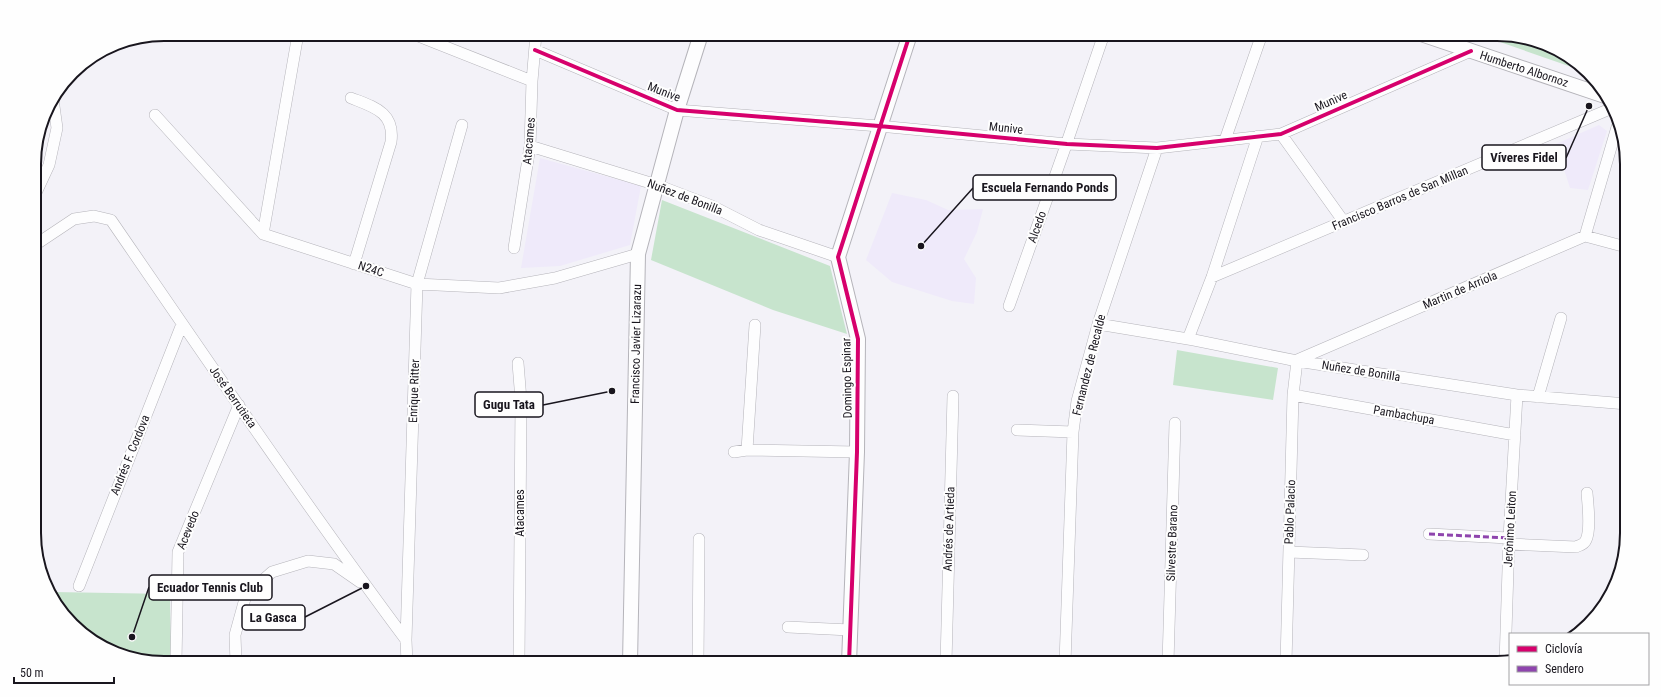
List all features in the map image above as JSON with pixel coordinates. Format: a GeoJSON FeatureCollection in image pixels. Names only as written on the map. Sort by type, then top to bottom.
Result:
{"type":"FeatureCollection","features":[{"type":"Feature","properties":{"kind":"street"},"geometry":{"type":"LineString","coordinates":[[263,234],[297,41]]}},
{"type":"Feature","properties":{"kind":"street"},"geometry":{"type":"LineString","coordinates":[[431,41],[532,81]]}},
{"type":"Feature","properties":{"kind":"street","name":"Atacames"},"geometry":{"type":"LineString","coordinates":[[514,248],[530,146],[532,81],[536,41]]}},
{"type":"Feature","properties":{"kind":"street","name":"Francisco Javier Lizarazu"},"geometry":{"type":"LineString","coordinates":[[630,656],[638,254],[677,110],[699,41]]}},
{"type":"Feature","properties":{"kind":"street"},"geometry":{"type":"LineString","coordinates":[[838,257],[908,41]]}},
{"type":"Feature","properties":{"kind":"street","name":"Alcedo"},"geometry":{"type":"LineString","coordinates":[[1009,306],[1067,144],[1102,41]]}},
{"type":"Feature","properties":{"kind":"street"},"geometry":{"type":"LineString","coordinates":[[1225,140],[1260,41]]}},
{"type":"Feature","properties":{"kind":"street","name":"Humberto Albornoz"},"geometry":{"type":"LineString","coordinates":[[1442,41],[1598,94]]}},
{"type":"Feature","properties":{"kind":"street","name":"Munive"},"geometry":{"type":"LineString","coordinates":[[535,50],[677,110],[879,126],[1067,144],[1157,148],[1282,134],[1471,51]]}},
{"type":"Feature","properties":{"kind":"street"},"geometry":{"type":"LineString","coordinates":[[351,98],[380,110],[390,124],[392,133],[391,142],[354,264]]}},
{"type":"Feature","properties":{"kind":"street"},"geometry":{"type":"LineString","coordinates":[[41,181],[49,165],[57,128],[54,108]]}},
{"type":"Feature","properties":{"kind":"street","name":"Francisco Barros de San Millan"},"geometry":{"type":"LineString","coordinates":[[1212,277],[1608,110]]}},
{"type":"Feature","properties":{"kind":"street","name":"N24C"},"geometry":{"type":"LineString","coordinates":[[155,115],[263,234],[417,284],[499,288],[555,278],[638,254]]}},
{"type":"Feature","properties":{"kind":"street","name":"Enrique Ritter"},"geometry":{"type":"LineString","coordinates":[[407,656],[417,284],[462,125]]}},
{"type":"Feature","properties":{"kind":"street"},"geometry":{"type":"LineString","coordinates":[[1616,133],[1585,236],[1620,245]]}},
{"type":"Feature","properties":{"kind":"street"},"geometry":{"type":"LineString","coordinates":[[1282,134],[1344,222]]}},
{"type":"Feature","properties":{"kind":"street"},"geometry":{"type":"LineString","coordinates":[[1188,339],[1212,277],[1258,136]]}},
{"type":"Feature","properties":{"kind":"street","name":"Nuñez de Bonilla"},"geometry":{"type":"LineString","coordinates":[[530,146],[657,185],[712,206],[759,230],[838,257]]}},
{"type":"Feature","properties":{"kind":"street","name":"Fernandez de Recalde"},"geometry":{"type":"LineString","coordinates":[[1065,656],[1073,432],[1077,401],[1098,324],[1157,148]]}},
{"type":"Feature","properties":{"kind":"street","name":"José Berrutieta"},"geometry":{"type":"LineString","coordinates":[[41,241],[74,220],[94,216],[111,220],[366,586],[406,640]]}},
{"type":"Feature","properties":{"kind":"street","name":"Martin de Arriola"},"geometry":{"type":"LineString","coordinates":[[1297,361],[1585,236]]}},
{"type":"Feature","properties":{"kind":"street","name":"Domingo Espinar"},"geometry":{"type":"LineString","coordinates":[[838,257],[858,339],[857,452],[849,656]]}},
{"type":"Feature","properties":{"kind":"street"},"geometry":{"type":"LineString","coordinates":[[1538,397],[1562,318]]}},
{"type":"Feature","properties":{"kind":"street","name":"Andrés F. Cordova"},"geometry":{"type":"LineString","coordinates":[[78,586],[182,324]]}},
{"type":"Feature","properties":{"kind":"street","name":"Nuñez de Bonilla"},"geometry":{"type":"LineString","coordinates":[[1098,324],[1188,339],[1297,361],[1517,395],[1620,403]]}},
{"type":"Feature","properties":{"kind":"street"},"geometry":{"type":"LineString","coordinates":[[747,450],[755,325]]}},
{"type":"Feature","properties":{"kind":"street","name":"Pablo Palacio"},"geometry":{"type":"LineString","coordinates":[[1286,656],[1293,395],[1297,361]]}},
{"type":"Feature","properties":{"kind":"street","name":"Atacames"},"geometry":{"type":"LineString","coordinates":[[518,363],[521,400],[519,656]]}},
{"type":"Feature","properties":{"kind":"street","name":"Pambachupa"},"geometry":{"type":"LineString","coordinates":[[1293,395],[1515,435]]}},
{"type":"Feature","properties":{"kind":"street","name":"Jerónimo Leiton"},"geometry":{"type":"LineString","coordinates":[[1505,656],[1509,541],[1517,395]]}},
{"type":"Feature","properties":{"kind":"street","name":"Andrés de Artieda"},"geometry":{"type":"LineString","coordinates":[[946,656],[953,396]]}},
{"type":"Feature","properties":{"kind":"street","name":"Acevedo"},"geometry":{"type":"LineString","coordinates":[[176,656],[178,552],[239,405]]}},
{"type":"Feature","properties":{"kind":"street","name":"Silvestre Barano"},"geometry":{"type":"LineString","coordinates":[[1168,656],[1175,423]]}},
{"type":"Feature","properties":{"kind":"street"},"geometry":{"type":"LineString","coordinates":[[1016,430],[1073,432]]}},
{"type":"Feature","properties":{"kind":"street"},"geometry":{"type":"LineString","coordinates":[[734,452],[747,450],[857,452]]}},
{"type":"Feature","properties":{"kind":"street"},"geometry":{"type":"LineString","coordinates":[[1428,534],[1576,547],[1586,542],[1588,534],[1587,493]]}},
{"type":"Feature","properties":{"kind":"street"},"geometry":{"type":"LineString","coordinates":[[698,539],[698,656]]}},
{"type":"Feature","properties":{"kind":"street"},"geometry":{"type":"LineString","coordinates":[[1289,552],[1363,555]]}},
{"type":"Feature","properties":{"kind":"street"},"geometry":{"type":"LineString","coordinates":[[236,656],[235,635],[246,595],[272,572],[308,561],[334,564],[366,586]]}},
{"type":"Feature","properties":{"kind":"street"},"geometry":{"type":"LineString","coordinates":[[788,627],[850,630]]}},
{"type":"Feature","properties":{"kind":"shaded area"},"geometry":{"type":"Polygon","coordinates":[[[1599,125],[1607,131],[1588,190],[1570,188],[1556,144],[1599,125]]]}},
{"type":"Feature","properties":{"kind":"shaded area"},"geometry":{"type":"Polygon","coordinates":[[[540,158],[641,186],[630,245],[560,266],[521,268],[540,158]]]}},
{"type":"Feature","properties":{"kind":"shaded area"},"geometry":{"type":"Polygon","coordinates":[[[892,193],[926,200],[948,210],[983,209],[977,232],[964,259],[976,278],[974,304],[952,301],[892,282],[866,260],[892,193]]]}},
{"type":"Feature","properties":{"kind":"green space"},"geometry":{"type":"Polygon","coordinates":[[[1497,41],[1529,45],[1551,54],[1574,68],[1497,41]]]}},
{"type":"Feature","properties":{"kind":"green space"},"geometry":{"type":"Polygon","coordinates":[[[662,200],[830,266],[847,334],[773,310],[651,260],[662,200]]]}},
{"type":"Feature","properties":{"kind":"green space"},"geometry":{"type":"Polygon","coordinates":[[[1177,350],[1278,368],[1273,400],[1173,385],[1177,350]]]}},
{"type":"Feature","properties":{"kind":"green space"},"geometry":{"type":"Polygon","coordinates":[[[57,592],[170,594],[171,656],[164,656],[132,652],[110,643],[96,635],[72,614],[57,592]]]}},
{"type":"Feature","properties":{"kind":"marked path"},"geometry":{"type":"LineString","coordinates":[[1429,534],[1509,538]]}},
{"type":"Feature","properties":{"kind":"cycle path"},"geometry":{"type":"LineString","coordinates":[[849,656],[857,452],[858,339],[838,257],[908,41]]}},
{"type":"Feature","properties":{"kind":"cycle path"},"geometry":{"type":"LineString","coordinates":[[535,50],[677,110],[879,126],[1067,144],[1157,148],[1281,134],[1471,51]]}},
{"type":"Feature","properties":{"kind":"place","name":"Víveres Fidel"},"geometry":{"type":"Point","coordinates":[1589,106]}},
{"type":"Feature","properties":{"kind":"place","name":"Escuela Fernando Ponds"},"geometry":{"type":"Point","coordinates":[921,246]}},
{"type":"Feature","properties":{"kind":"place","name":"Gugu Tata"},"geometry":{"type":"Point","coordinates":[612,391]}},
{"type":"Feature","properties":{"kind":"place","name":"La Gasca"},"geometry":{"type":"Point","coordinates":[366,586]}},
{"type":"Feature","properties":{"kind":"place","name":"Ecuador Tennis Club"},"geometry":{"type":"Point","coordinates":[132,637]}}]}
